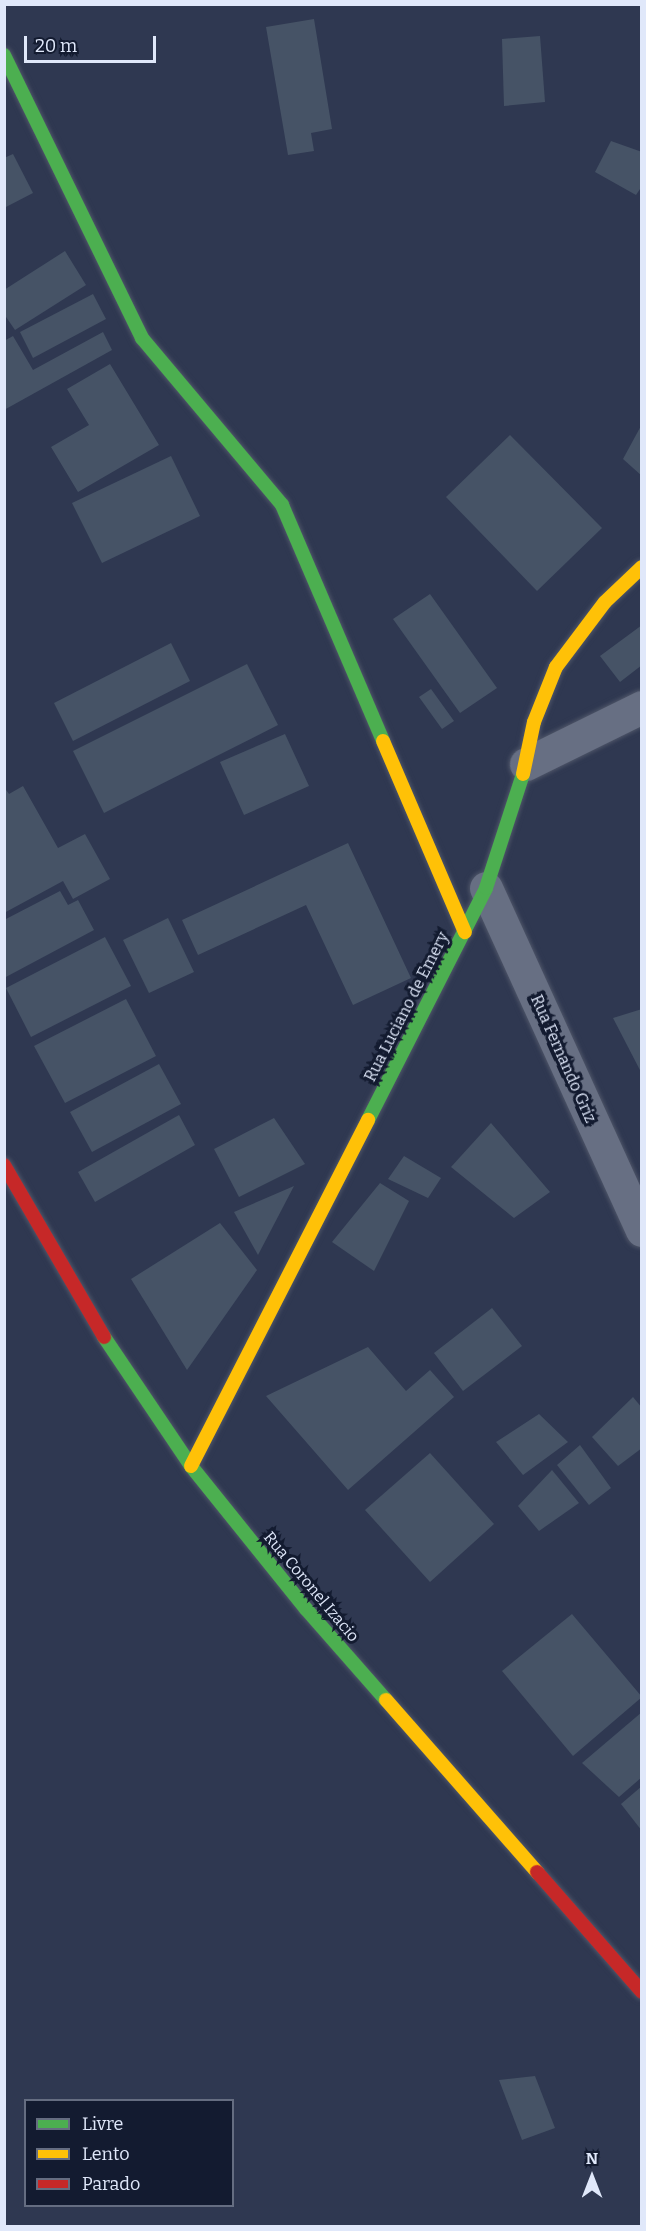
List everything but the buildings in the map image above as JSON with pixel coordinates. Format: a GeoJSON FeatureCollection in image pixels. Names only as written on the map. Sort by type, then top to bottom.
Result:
{"type":"FeatureCollection","features":[{"type":"Feature","properties":{"kind":"street"},"geometry":{"type":"LineString","coordinates":[[4,55],[141,338],[282,505],[465,932]]}},
{"type":"Feature","properties":{"kind":"street","name":"Rua Luciano de Emery"},"geometry":{"type":"LineString","coordinates":[[191,1466],[486,888],[526,764],[534,722],[556,667],[605,602],[642,567]]}},
{"type":"Feature","properties":{"kind":"street"},"geometry":{"type":"LineString","coordinates":[[526,764],[642,707]]}},
{"type":"Feature","properties":{"kind":"street","name":"Rua Fernando Griz"},"geometry":{"type":"LineString","coordinates":[[486,888],[642,1230]]}},
{"type":"Feature","properties":{"kind":"street","name":"Rua Coronel Izacio"},"geometry":{"type":"LineString","coordinates":[[4,1166],[109,1346],[191,1466],[306,1609],[642,1992]]}},
{"type":"Feature","properties":{"kind":"traffic: fast"},"geometry":{"type":"LineString","coordinates":[[4,55],[142,338],[282,505],[383,741]]}},
{"type":"Feature","properties":{"kind":"traffic: fast"},"geometry":{"type":"LineString","coordinates":[[368,1120],[486,888],[523,774]]}},
{"type":"Feature","properties":{"kind":"traffic: fast"},"geometry":{"type":"LineString","coordinates":[[104,1337],[191,1466],[306,1609],[386,1700]]}},
{"type":"Feature","properties":{"kind":"traffic: slow"},"geometry":{"type":"LineString","coordinates":[[523,774],[534,722],[556,667],[605,602],[642,567]]}},
{"type":"Feature","properties":{"kind":"traffic: slow"},"geometry":{"type":"LineString","coordinates":[[383,741],[465,932]]}},
{"type":"Feature","properties":{"kind":"traffic: slow"},"geometry":{"type":"LineString","coordinates":[[191,1466],[368,1120]]}},
{"type":"Feature","properties":{"kind":"traffic: slow"},"geometry":{"type":"LineString","coordinates":[[386,1700],[537,1872]]}},
{"type":"Feature","properties":{"kind":"traffic: jam"},"geometry":{"type":"LineString","coordinates":[[4,1165],[104,1337]]}},
{"type":"Feature","properties":{"kind":"traffic: jam"},"geometry":{"type":"LineString","coordinates":[[537,1872],[642,1992]]}}]}
